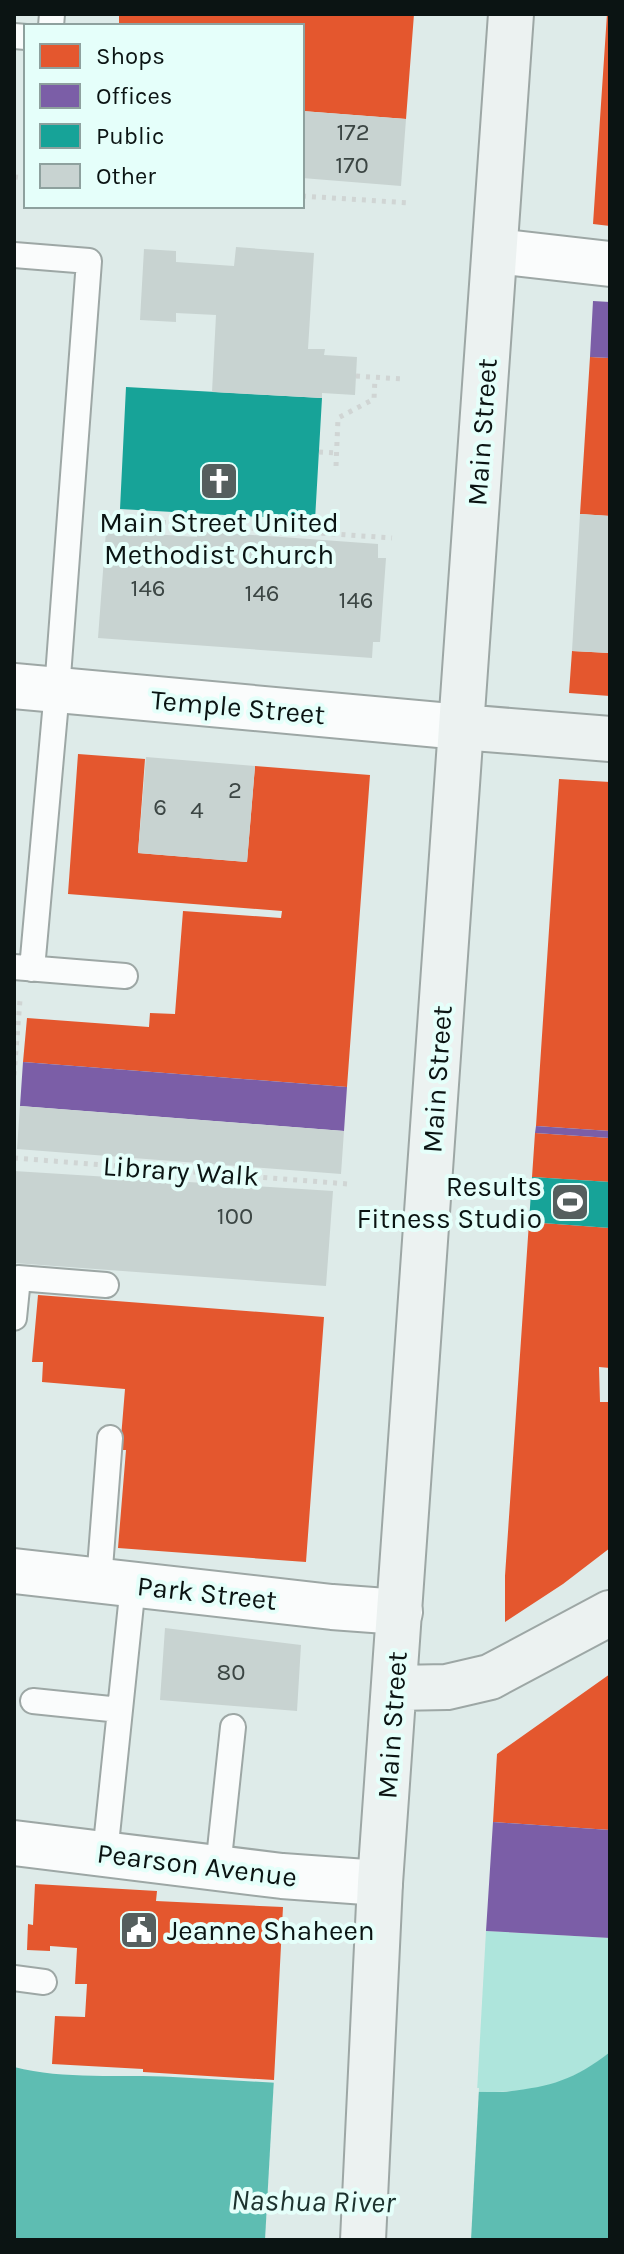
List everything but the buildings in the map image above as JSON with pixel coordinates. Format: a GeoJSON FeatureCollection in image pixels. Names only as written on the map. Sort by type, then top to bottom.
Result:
{"type":"FeatureCollection","features":[{"type":"Feature","properties":{"kind":"main road","name":"Main Street"},"geometry":{"type":"LineString","coordinates":[[363,2240],[380,1883],[511,14]]}},
{"type":"Feature","properties":{"kind":"main road"},"geometry":{"type":"LineString","coordinates":[[461,727],[610,739]]}},
{"type":"Feature","properties":{"kind":"main road"},"geometry":{"type":"LineString","coordinates":[[395,1688],[447,1687],[490,1677],[610,1613]]}},
{"type":"Feature","properties":{"kind":"street"},"geometry":{"type":"LineString","coordinates":[[495,251],[610,264]]}},
{"type":"Feature","properties":{"kind":"street","name":"Temple Street"},"geometry":{"type":"LineString","coordinates":[[14,686],[461,727]]}},
{"type":"Feature","properties":{"kind":"street","name":"Park Street"},"geometry":{"type":"LineString","coordinates":[[14,1571],[400,1612]]}},
{"type":"Feature","properties":{"kind":"street","name":"Pearson Avenue"},"geometry":{"type":"LineString","coordinates":[[14,1843],[282,1876],[380,1883]]}},
{"type":"Feature","properties":{"kind":"lane"},"geometry":{"type":"LineString","coordinates":[[14,255],[89,261],[57,690],[23,968],[125,976]]}},
{"type":"Feature","properties":{"kind":"lane"},"geometry":{"type":"LineString","coordinates":[[14,1318],[18,1278],[106,1285]]}},
{"type":"Feature","properties":{"kind":"lane"},"geometry":{"type":"LineString","coordinates":[[105,1854],[120,1710],[110,1438]]}},
{"type":"Feature","properties":{"kind":"lane"},"geometry":{"type":"LineString","coordinates":[[33,1701],[120,1710]]}},
{"type":"Feature","properties":{"kind":"lane"},"geometry":{"type":"LineString","coordinates":[[218,1868],[233,1727]]}},
{"type":"Feature","properties":{"kind":"lane"},"geometry":{"type":"LineString","coordinates":[[14,1978],[44,1982]]}},
{"type":"Feature","properties":{"kind":"path"},"geometry":{"type":"LineString","coordinates":[[304,196],[411,203]]}},
{"type":"Feature","properties":{"kind":"path"},"geometry":{"type":"LineString","coordinates":[[356,376],[403,379]]}},
{"type":"Feature","properties":{"kind":"path"},"geometry":{"type":"LineString","coordinates":[[336,466],[338,418],[374,399],[375,378]]}},
{"type":"Feature","properties":{"kind":"path"},"geometry":{"type":"LineString","coordinates":[[319,452],[336,453]]}},
{"type":"Feature","properties":{"kind":"path"},"geometry":{"type":"LineString","coordinates":[[70,516],[392,538]]}},
{"type":"Feature","properties":{"kind":"path"},"geometry":{"type":"LineString","coordinates":[[14,1075],[23,968]]}},
{"type":"Feature","properties":{"kind":"path","name":"Library Walk"},"geometry":{"type":"LineString","coordinates":[[14,1158],[348,1184]]}},
{"type":"Feature","properties":{"kind":"green space"},"geometry":{"type":"Polygon","coordinates":[[[486,1931],[610,1938],[610,2052],[578,2073],[548,2086],[477,2092],[486,1931]]]}},
{"type":"Feature","properties":{"kind":"water","name":"Nashua River"},"geometry":{"type":"Polygon","coordinates":[[[610,2052],[610,2240],[14,2240],[14,2067],[73,2075],[503,2092],[560,2081],[584,2070],[610,2052]]]}},
{"type":"Feature","properties":{"kind":"pier"},"geometry":{"type":"Polygon","coordinates":[[[274,2078],[479,2088],[471,2240],[265,2240],[274,2078]]]}},
{"type":"Feature","properties":{"kind":"place","name":"Main Street United Methodist Church"},"geometry":{"type":"Point","coordinates":[219,481]}},
{"type":"Feature","properties":{"kind":"place","name":"Results Fitness Studio"},"geometry":{"type":"Point","coordinates":[570,1202]}},
{"type":"Feature","properties":{"kind":"place","name":"Jeanne Shaheen"},"geometry":{"type":"Point","coordinates":[139,1930]}}]}
